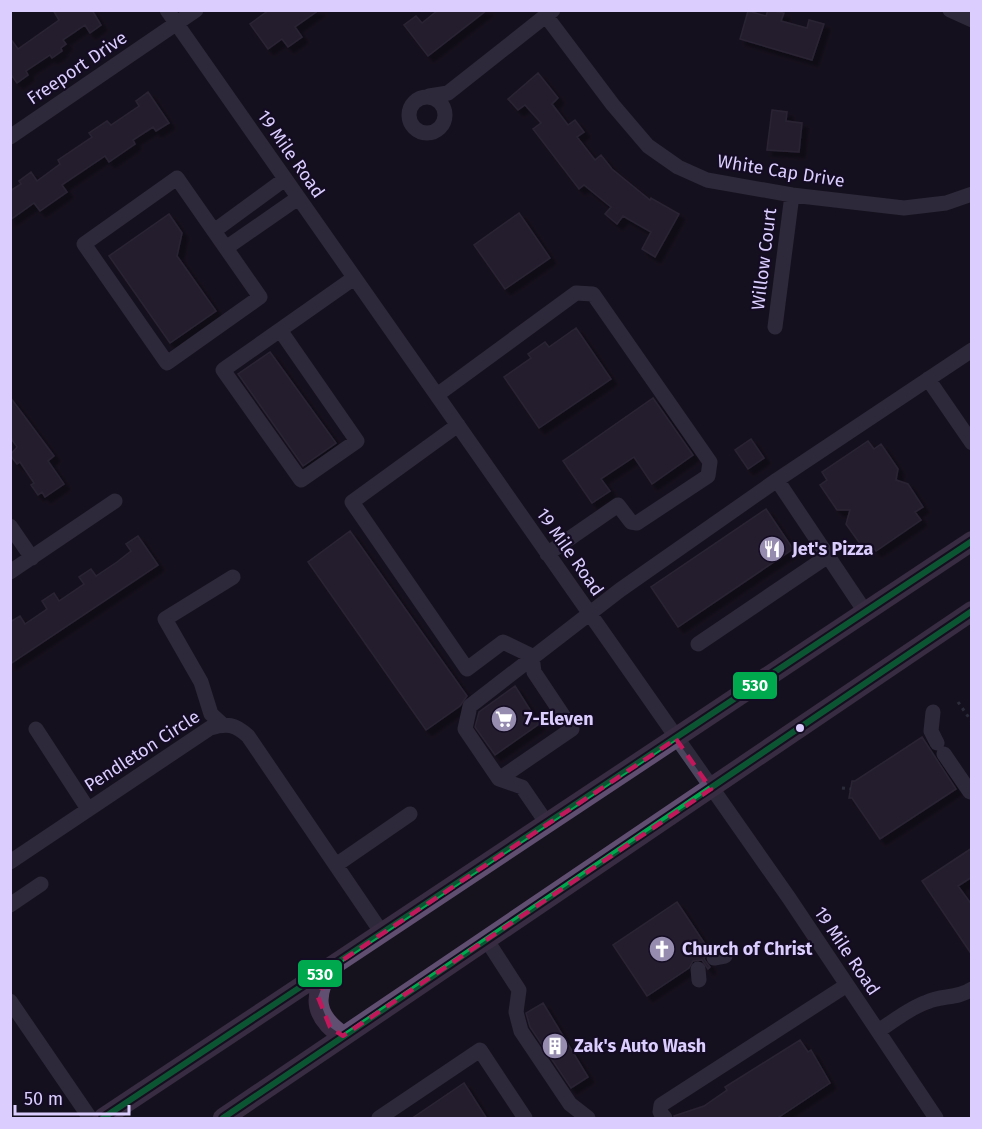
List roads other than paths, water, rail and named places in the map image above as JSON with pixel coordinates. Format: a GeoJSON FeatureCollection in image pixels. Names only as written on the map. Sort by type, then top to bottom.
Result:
{"type":"FeatureCollection","features":[{"type":"Feature","properties":{"kind":"main road"},"geometry":{"type":"LineString","coordinates":[[103,1119],[546,822],[866,613],[972,540]]}},
{"type":"Feature","properties":{"kind":"main road"},"geometry":{"type":"LineString","coordinates":[[223,1119],[972,611]]}},
{"type":"Feature","properties":{"kind":"main road"},"geometry":{"type":"LineString","coordinates":[[329,969],[320,984],[319,1009],[330,1027],[343,1036]]}},
{"type":"Feature","properties":{"kind":"street","name":"19 Mile Road"},"geometry":{"type":"LineString","coordinates":[[167,10],[847,985],[936,1119]]}},
{"type":"Feature","properties":{"kind":"street","name":"Freeport Drive"},"geometry":{"type":"LineString","coordinates":[[10,137],[196,10]]}},
{"type":"Feature","properties":{"kind":"street"},"geometry":{"type":"LineString","coordinates":[[950,10],[972,20]]}},
{"type":"Feature","properties":{"kind":"street"},"geometry":{"type":"LineString","coordinates":[[448,93],[439,129],[428,133],[416,129],[410,119],[410,108],[418,99],[448,93],[550,13]]}},
{"type":"Feature","properties":{"kind":"street","name":"White Cap Drive"},"geometry":{"type":"LineString","coordinates":[[550,13],[613,105],[648,146],[678,166],[707,180],[792,195],[904,208],[946,203],[972,194]]}},
{"type":"Feature","properties":{"kind":"street"},"geometry":{"type":"LineString","coordinates":[[429,96],[440,101],[445,112]]}},
{"type":"Feature","properties":{"kind":"street"},"geometry":{"type":"LineString","coordinates":[[177,178],[226,248],[260,297],[167,363],[84,244],[177,178]]}},
{"type":"Feature","properties":{"kind":"street"},"geometry":{"type":"LineString","coordinates":[[214,231],[285,179]]}},
{"type":"Feature","properties":{"kind":"street","name":"Willow Court"},"geometry":{"type":"LineString","coordinates":[[775,327],[792,195]]}},
{"type":"Feature","properties":{"kind":"street"},"geometry":{"type":"LineString","coordinates":[[226,248],[298,198]]}},
{"type":"Feature","properties":{"kind":"street"},"geometry":{"type":"LineString","coordinates":[[280,330],[357,441],[301,480],[223,370],[354,278]]}},
{"type":"Feature","properties":{"kind":"street"},"geometry":{"type":"LineString","coordinates":[[437,395],[576,293],[593,294],[710,462],[708,476],[637,523],[631,522],[618,505],[548,554]]}},
{"type":"Feature","properties":{"kind":"street"},"geometry":{"type":"LineString","coordinates":[[546,822],[522,787],[499,779],[465,729],[470,706],[589,613],[777,480],[972,350]]}},
{"type":"Feature","properties":{"kind":"street"},"geometry":{"type":"LineString","coordinates":[[928,379],[972,443]]}},
{"type":"Feature","properties":{"kind":"street"},"geometry":{"type":"LineString","coordinates":[[458,425],[352,502],[467,669],[503,642],[532,656]]}},
{"type":"Feature","properties":{"kind":"street"},"geometry":{"type":"LineString","coordinates":[[777,480],[866,613]]}},
{"type":"Feature","properties":{"kind":"street"},"geometry":{"type":"LineString","coordinates":[[10,572],[115,501]]}},
{"type":"Feature","properties":{"kind":"street"},"geometry":{"type":"LineString","coordinates":[[10,526],[32,558]]}},
{"type":"Feature","properties":{"kind":"street"},"geometry":{"type":"LineString","coordinates":[[698,644],[828,556]]}},
{"type":"Feature","properties":{"kind":"street"},"geometry":{"type":"LineString","coordinates":[[222,724],[211,714],[201,682],[171,635],[165,620],[233,577]]}},
{"type":"Feature","properties":{"kind":"street"},"geometry":{"type":"LineString","coordinates":[[499,779],[572,729],[534,672],[532,656]]}},
{"type":"Feature","properties":{"kind":"street"},"geometry":{"type":"LineString","coordinates":[[933,712],[931,731],[970,792]]}},
{"type":"Feature","properties":{"kind":"street","name":"Pendleton Circle"},"geometry":{"type":"LineString","coordinates":[[10,862],[210,728],[222,724],[238,727],[248,736],[382,933]]}},
{"type":"Feature","properties":{"kind":"street"},"geometry":{"type":"LineString","coordinates":[[36,729],[88,809]]}},
{"type":"Feature","properties":{"kind":"street"},"geometry":{"type":"LineString","coordinates":[[336,865],[410,814]]}},
{"type":"Feature","properties":{"kind":"street"},"geometry":{"type":"LineString","coordinates":[[10,905],[41,884]]}},
{"type":"Feature","properties":{"kind":"street"},"geometry":{"type":"LineString","coordinates":[[486,939],[519,990],[516,1012],[521,1030],[570,1104],[588,1119]]}},
{"type":"Feature","properties":{"kind":"street"},"geometry":{"type":"LineString","coordinates":[[665,1119],[660,1112],[661,1105],[847,985]]}},
{"type":"Feature","properties":{"kind":"street"},"geometry":{"type":"LineString","coordinates":[[878,1031],[914,1007],[941,997],[963,994],[972,989]]}},
{"type":"Feature","properties":{"kind":"street"},"geometry":{"type":"LineString","coordinates":[[10,1001],[90,1119]]}},
{"type":"Feature","properties":{"kind":"street"},"geometry":{"type":"LineString","coordinates":[[379,1119],[480,1050],[525,1119]]}},
{"type":"Feature","properties":{"kind":"place","name":"Jet's Pizza"},"geometry":{"type":"Point","coordinates":[772,549]}},
{"type":"Feature","properties":{"kind":"place","name":"7-Eleven"},"geometry":{"type":"Point","coordinates":[504,719]}},
{"type":"Feature","properties":{"kind":"place","name":"Church of Christ"},"geometry":{"type":"Point","coordinates":[662,949]}},
{"type":"Feature","properties":{"kind":"place","name":"Zak's Auto Wash"},"geometry":{"type":"Point","coordinates":[555,1046]}}]}
